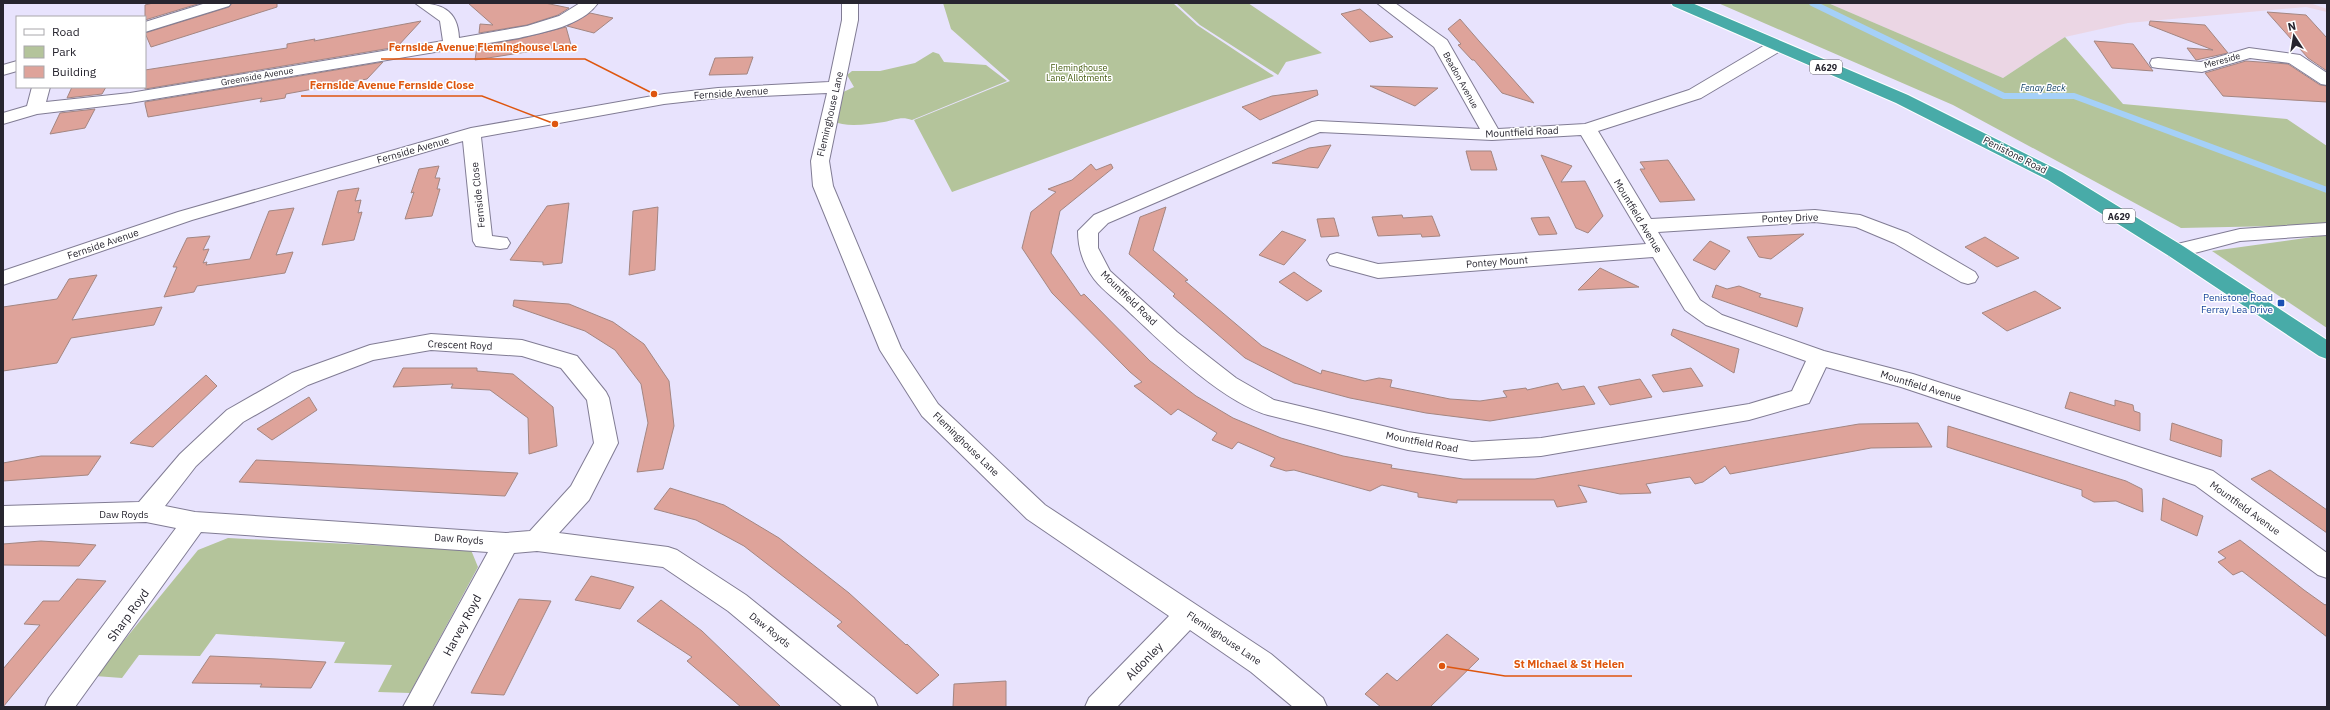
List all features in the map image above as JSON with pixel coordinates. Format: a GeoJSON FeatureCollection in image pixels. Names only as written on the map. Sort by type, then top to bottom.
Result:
{"type":"FeatureCollection","features":[{"type":"Feature","properties":{"kind":"highway","name":"Penistone Road"},"geometry":{"type":"LineString","coordinates":[[1679,3],[1902,99],[1997,145],[2054,176],[2176,251],[2327,351]]}},
{"type":"Feature","properties":{"kind":"street"},"geometry":{"type":"LineString","coordinates":[[146,27],[223,3]]}},
{"type":"Feature","properties":{"kind":"street"},"geometry":{"type":"LineString","coordinates":[[424,3],[446,17],[451,24],[450,43]]}},
{"type":"Feature","properties":{"kind":"street","name":"Greenside Avenue"},"geometry":{"type":"LineString","coordinates":[[3,118],[35,109],[130,98],[450,43],[519,33],[554,25],[574,15],[590,3]]}},
{"type":"Feature","properties":{"kind":"street","name":"Fleminghouse Lane"},"geometry":{"type":"LineString","coordinates":[[850,3],[850,20],[837,87],[820,160],[823,186],[892,350],[930,410],[1036,512],[1261,663],[1313,707]]}},
{"type":"Feature","properties":{"kind":"street","name":"Beadon Avenue"},"geometry":{"type":"LineString","coordinates":[[1385,3],[1441,44],[1492,135]]}},
{"type":"Feature","properties":{"kind":"street","name":"Mountfield Road"},"geometry":{"type":"LineString","coordinates":[[1776,46],[1695,94],[1587,129],[1492,135],[1318,126],[1101,219],[1088,231],[1088,248],[1102,275],[1170,337],[1228,384],[1268,406],[1408,441],[1472,451],[1541,447],[1748,412],[1802,397],[1819,357]]}},
{"type":"Feature","properties":{"kind":"street","name":"Mereside"},"geometry":{"type":"LineString","coordinates":[[2158,63],[2202,67],[2249,53],[2294,59],[2327,80]]}},
{"type":"Feature","properties":{"kind":"street"},"geometry":{"type":"LineString","coordinates":[[3,70],[16,66]]}},
{"type":"Feature","properties":{"kind":"street","name":"Fernside Avenue"},"geometry":{"type":"LineString","coordinates":[[3,278],[186,216],[471,133],[664,99],[718,93],[837,87]]}},
{"type":"Feature","properties":{"kind":"street"},"geometry":{"type":"LineString","coordinates":[[35,109],[41,88]]}},
{"type":"Feature","properties":{"kind":"street","name":"Mountfield Avenue"},"geometry":{"type":"LineString","coordinates":[[1587,129],[1692,305],[1714,320],[1819,357],[1905,380],[2204,478],[2327,567]]}},
{"type":"Feature","properties":{"kind":"street","name":"Fernside Close"},"geometry":{"type":"LineString","coordinates":[[471,133],[483,241],[500,243]]}},
{"type":"Feature","properties":{"kind":"street","name":"Pontey Drive"},"geometry":{"type":"LineString","coordinates":[[1646,226],[1815,216],[1860,222],[1901,238],[1968,277]]}},
{"type":"Feature","properties":{"kind":"street"},"geometry":{"type":"LineString","coordinates":[[2176,251],[2240,235],[2327,229]]}},
{"type":"Feature","properties":{"kind":"street","name":"Pontey Mount"},"geometry":{"type":"LineString","coordinates":[[1337,260],[1378,271],[1659,250]]}},
{"type":"Feature","properties":{"kind":"street","name":"Crescent Royd"},"geometry":{"type":"LineString","coordinates":[[146,512],[188,460],[235,416],[300,379],[370,353],[431,342],[522,348],[569,362],[598,398],[606,443],[580,493],[537,541]]}},
{"type":"Feature","properties":{"kind":"street","name":"Daw Royds"},"geometry":{"type":"LineString","coordinates":[[3,516],[146,512],[196,522],[506,543],[537,541],[668,557],[738,603],[864,707]]}},
{"type":"Feature","properties":{"kind":"street","name":"Sharp Royd"},"geometry":{"type":"LineString","coordinates":[[59,707],[196,522]]}},
{"type":"Feature","properties":{"kind":"street","name":"Harvey Royd"},"geometry":{"type":"LineString","coordinates":[[417,707],[506,543]]}},
{"type":"Feature","properties":{"kind":"street","name":"Aldonley"},"geometry":{"type":"LineString","coordinates":[[1099,707],[1188,614]]}},
{"type":"Feature","properties":{"kind":"shaded area"},"geometry":{"type":"Polygon","coordinates":[[[1828,3],[2310,3],[2327,9],[2327,12],[2306,7],[2128,23],[2065,37],[2003,78],[1828,3]]]}},
{"type":"Feature","properties":{"kind":"green space","name":"Fleminghouse Lane Allotments"},"geometry":{"type":"Polygon","coordinates":[[[943,3],[1173,3],[1197,25],[1274,76],[952,192],[914,120],[1010,81],[951,29],[943,3]]]}},
{"type":"Feature","properties":{"kind":"green space"},"geometry":{"type":"Polygon","coordinates":[[[1176,3],[1248,3],[1322,53],[1286,62],[1278,75],[1200,25],[1176,3]]]}},
{"type":"Feature","properties":{"kind":"green space"},"geometry":{"type":"Polygon","coordinates":[[[1718,3],[1828,3],[2003,78],[2065,37],[2123,104],[2287,119],[2327,146],[2327,225],[2181,228],[1953,105],[1718,3]]]}},
{"type":"Feature","properties":{"kind":"green space"},"geometry":{"type":"Polygon","coordinates":[[[933,52],[939,54],[944,62],[986,65],[1007,81],[912,120],[901,118],[884,122],[858,125],[832,121],[839,94],[854,87],[847,75],[852,71],[880,71],[915,63],[933,52]]]}},
{"type":"Feature","properties":{"kind":"green space"},"geometry":{"type":"Polygon","coordinates":[[[2327,235],[2327,328],[2212,251],[2327,235]]]}},
{"type":"Feature","properties":{"kind":"green space"},"geometry":{"type":"Polygon","coordinates":[[[228,538],[471,550],[478,567],[410,693],[378,692],[392,665],[334,663],[345,642],[216,634],[200,656],[139,655],[122,678],[95,676],[198,550],[228,538]]]}},
{"type":"Feature","properties":{"kind":"building"},"geometry":{"type":"Polygon","coordinates":[[[153,3],[201,3],[146,20],[145,5],[153,3]]]}},
{"type":"Feature","properties":{"kind":"building"},"geometry":{"type":"Polygon","coordinates":[[[232,3],[277,3],[277,7],[151,47],[146,35],[146,33],[229,7],[232,3]]]}},
{"type":"Feature","properties":{"kind":"building"},"geometry":{"type":"Polygon","coordinates":[[[468,3],[545,3],[569,8],[558,15],[527,25],[479,33],[480,24],[493,25],[468,3]]]}},
{"type":"Feature","properties":{"kind":"building"},"geometry":{"type":"Polygon","coordinates":[[[1360,9],[1393,37],[1370,42],[1341,14],[1360,9]]]}},
{"type":"Feature","properties":{"kind":"building"},"geometry":{"type":"Polygon","coordinates":[[[2267,12],[2306,15],[2327,38],[2327,71],[2308,58],[2267,12]]]}},
{"type":"Feature","properties":{"kind":"building"},"geometry":{"type":"Polygon","coordinates":[[[590,13],[613,18],[594,33],[567,26],[590,13]]]}},
{"type":"Feature","properties":{"kind":"building"},"geometry":{"type":"Polygon","coordinates":[[[1460,19],[1534,103],[1502,93],[1474,60],[1472,60],[1458,45],[1461,44],[1448,29],[1460,19]]]}},
{"type":"Feature","properties":{"kind":"building"},"geometry":{"type":"Polygon","coordinates":[[[421,21],[397,47],[145,89],[146,70],[287,48],[287,44],[315,39],[314,41],[421,21]]]}},
{"type":"Feature","properties":{"kind":"building"},"geometry":{"type":"Polygon","coordinates":[[[2150,21],[2205,25],[2228,53],[2196,60],[2187,48],[2213,50],[2149,25],[2150,21]]]}},
{"type":"Feature","properties":{"kind":"building"},"geometry":{"type":"Polygon","coordinates":[[[566,27],[571,45],[475,60],[477,46],[519,39],[566,27]]]}},
{"type":"Feature","properties":{"kind":"building"},"geometry":{"type":"Polygon","coordinates":[[[2094,41],[2133,44],[2153,71],[2112,68],[2094,41]]]}},
{"type":"Feature","properties":{"kind":"building"},"geometry":{"type":"Polygon","coordinates":[[[753,57],[747,74],[709,75],[715,58],[753,57]]]}},
{"type":"Feature","properties":{"kind":"building"},"geometry":{"type":"Polygon","coordinates":[[[2246,61],[2288,64],[2320,85],[2327,86],[2327,102],[2223,96],[2205,73],[2246,61]]]}},
{"type":"Feature","properties":{"kind":"building"},"geometry":{"type":"Polygon","coordinates":[[[383,62],[367,79],[286,94],[285,98],[260,102],[262,98],[148,117],[145,104],[145,102],[383,62]]]}},
{"type":"Feature","properties":{"kind":"building"},"geometry":{"type":"Polygon","coordinates":[[[1370,86],[1438,88],[1415,106],[1370,86]]]}},
{"type":"Feature","properties":{"kind":"building"},"geometry":{"type":"Polygon","coordinates":[[[72,88],[105,88],[102,94],[67,98],[72,88]]]}},
{"type":"Feature","properties":{"kind":"building"},"geometry":{"type":"Polygon","coordinates":[[[1317,90],[1318,95],[1260,120],[1242,107],[1272,96],[1317,90]]]}},
{"type":"Feature","properties":{"kind":"building"},"geometry":{"type":"Polygon","coordinates":[[[95,109],[85,128],[50,134],[60,113],[95,109]]]}},
{"type":"Feature","properties":{"kind":"building"},"geometry":{"type":"Polygon","coordinates":[[[1331,145],[1318,168],[1272,163],[1309,148],[1331,145]]]}},
{"type":"Feature","properties":{"kind":"building"},"geometry":{"type":"Polygon","coordinates":[[[1466,151],[1491,151],[1497,170],[1471,170],[1466,151]]]}},
{"type":"Feature","properties":{"kind":"building"},"geometry":{"type":"Polygon","coordinates":[[[1541,155],[1572,166],[1561,182],[1585,181],[1603,216],[1588,233],[1576,228],[1541,155]]]}},
{"type":"Feature","properties":{"kind":"building"},"geometry":{"type":"Polygon","coordinates":[[[1668,160],[1695,200],[1660,202],[1640,169],[1645,169],[1640,162],[1668,160]]]}},
{"type":"Feature","properties":{"kind":"building"},"geometry":{"type":"Polygon","coordinates":[[[1091,164],[1096,170],[1111,164],[1113,168],[1060,211],[1051,253],[1081,296],[1084,294],[1150,361],[1196,396],[1233,418],[1281,438],[1343,456],[1392,465],[1391,468],[1463,479],[1535,479],[1859,424],[1918,423],[1932,447],[1871,448],[1730,474],[1725,466],[1703,482],[1695,484],[1690,477],[1646,484],[1651,493],[1620,494],[1578,485],[1587,502],[1557,507],[1554,500],[1457,500],[1457,503],[1418,497],[1418,493],[1382,485],[1370,491],[1294,470],[1286,471],[1270,466],[1275,458],[1238,442],[1232,449],[1212,440],[1217,433],[1178,409],[1171,415],[1134,386],[1142,382],[1130,372],[1052,293],[1022,248],[1031,212],[1056,192],[1048,189],[1072,180],[1091,164]]]}},
{"type":"Feature","properties":{"kind":"building"},"geometry":{"type":"Polygon","coordinates":[[[439,166],[435,178],[440,178],[437,189],[440,189],[432,216],[405,219],[414,192],[411,193],[419,169],[439,166]]]}},
{"type":"Feature","properties":{"kind":"building"},"geometry":{"type":"Polygon","coordinates":[[[359,188],[355,201],[361,200],[358,213],[362,212],[354,240],[322,245],[338,191],[359,188]]]}},
{"type":"Feature","properties":{"kind":"building"},"geometry":{"type":"Polygon","coordinates":[[[569,203],[562,263],[543,265],[543,262],[510,260],[547,206],[569,203]]]}},
{"type":"Feature","properties":{"kind":"building"},"geometry":{"type":"Polygon","coordinates":[[[658,207],[655,270],[629,275],[633,211],[658,207]]]}},
{"type":"Feature","properties":{"kind":"building"},"geometry":{"type":"Polygon","coordinates":[[[1166,207],[1153,250],[1188,280],[1185,281],[1262,346],[1321,374],[1322,370],[1365,381],[1379,378],[1392,380],[1390,387],[1450,399],[1480,401],[1507,397],[1503,391],[1526,388],[1527,390],[1558,383],[1562,390],[1584,386],[1595,404],[1490,421],[1426,413],[1350,398],[1294,383],[1245,358],[1173,296],[1175,294],[1129,254],[1140,217],[1166,207]]]}},
{"type":"Feature","properties":{"kind":"building"},"geometry":{"type":"Polygon","coordinates":[[[294,208],[276,255],[293,252],[285,273],[197,286],[194,292],[164,297],[177,267],[173,267],[187,238],[210,236],[203,250],[209,249],[203,263],[207,262],[206,265],[250,259],[269,211],[294,208]]]}},
{"type":"Feature","properties":{"kind":"building"},"geometry":{"type":"Polygon","coordinates":[[[1402,215],[1403,218],[1432,216],[1440,236],[1422,237],[1421,234],[1378,236],[1372,217],[1402,215]]]}},
{"type":"Feature","properties":{"kind":"building"},"geometry":{"type":"Polygon","coordinates":[[[1549,217],[1557,234],[1539,235],[1531,218],[1549,217]]]}},
{"type":"Feature","properties":{"kind":"building"},"geometry":{"type":"Polygon","coordinates":[[[1334,218],[1339,236],[1321,237],[1317,219],[1334,218]]]}},
{"type":"Feature","properties":{"kind":"building"},"geometry":{"type":"Polygon","coordinates":[[[1282,231],[1306,240],[1284,265],[1259,255],[1282,231]]]}},
{"type":"Feature","properties":{"kind":"building"},"geometry":{"type":"Polygon","coordinates":[[[1804,234],[1771,259],[1759,257],[1747,237],[1804,234]]]}},
{"type":"Feature","properties":{"kind":"building"},"geometry":{"type":"Polygon","coordinates":[[[1985,237],[2019,258],[1997,267],[1965,247],[1985,237]]]}},
{"type":"Feature","properties":{"kind":"building"},"geometry":{"type":"Polygon","coordinates":[[[1710,241],[1730,251],[1715,270],[1693,260],[1710,241]]]}},
{"type":"Feature","properties":{"kind":"building"},"geometry":{"type":"Polygon","coordinates":[[[1600,268],[1639,287],[1578,290],[1600,268]]]}},
{"type":"Feature","properties":{"kind":"building"},"geometry":{"type":"Polygon","coordinates":[[[1294,272],[1322,291],[1307,301],[1279,282],[1294,272]]]}},
{"type":"Feature","properties":{"kind":"building"},"geometry":{"type":"Polygon","coordinates":[[[97,275],[72,320],[162,307],[154,325],[71,338],[57,363],[3,371],[3,307],[57,299],[69,279],[97,275]]]}},
{"type":"Feature","properties":{"kind":"building"},"geometry":{"type":"Polygon","coordinates":[[[1716,285],[1727,289],[1739,286],[1761,294],[1759,297],[1803,308],[1797,327],[1712,297],[1716,285]]]}},
{"type":"Feature","properties":{"kind":"building"},"geometry":{"type":"Polygon","coordinates":[[[2035,291],[2061,308],[2007,331],[1982,313],[2035,291]]]}},
{"type":"Feature","properties":{"kind":"building"},"geometry":{"type":"Polygon","coordinates":[[[514,300],[569,304],[613,322],[644,344],[669,381],[674,426],[663,469],[637,472],[648,423],[641,384],[615,350],[585,331],[513,306],[514,300]]]}},
{"type":"Feature","properties":{"kind":"building"},"geometry":{"type":"Polygon","coordinates":[[[1673,329],[1739,349],[1734,373],[1671,335],[1673,329]]]}},
{"type":"Feature","properties":{"kind":"building"},"geometry":{"type":"Polygon","coordinates":[[[403,368],[477,368],[477,371],[513,374],[553,407],[557,446],[529,454],[528,418],[490,390],[451,388],[453,384],[393,387],[403,368]]]}},
{"type":"Feature","properties":{"kind":"building"},"geometry":{"type":"Polygon","coordinates":[[[1691,368],[1703,386],[1663,392],[1652,375],[1691,368]]]}},
{"type":"Feature","properties":{"kind":"building"},"geometry":{"type":"Polygon","coordinates":[[[206,375],[217,386],[153,447],[130,443],[206,375]]]}},
{"type":"Feature","properties":{"kind":"building"},"geometry":{"type":"Polygon","coordinates":[[[1640,379],[1652,397],[1610,405],[1598,387],[1640,379]]]}},
{"type":"Feature","properties":{"kind":"building"},"geometry":{"type":"Polygon","coordinates":[[[2070,392],[2115,406],[2115,400],[2133,405],[2134,411],[2140,413],[2140,431],[2065,408],[2070,392]]]}},
{"type":"Feature","properties":{"kind":"building"},"geometry":{"type":"Polygon","coordinates":[[[309,397],[317,410],[272,440],[257,429],[309,397]]]}},
{"type":"Feature","properties":{"kind":"building"},"geometry":{"type":"Polygon","coordinates":[[[2172,423],[2222,440],[2221,457],[2170,440],[2172,423]]]}},
{"type":"Feature","properties":{"kind":"building"},"geometry":{"type":"Polygon","coordinates":[[[1948,426],[2126,481],[2142,489],[2143,512],[2116,501],[2094,502],[2082,496],[2082,490],[1947,447],[1948,426]]]}},
{"type":"Feature","properties":{"kind":"building"},"geometry":{"type":"Polygon","coordinates":[[[41,456],[101,456],[88,475],[3,481],[3,463],[41,456]]]}},
{"type":"Feature","properties":{"kind":"building"},"geometry":{"type":"Polygon","coordinates":[[[256,460],[518,473],[505,496],[239,482],[256,460]]]}},
{"type":"Feature","properties":{"kind":"building"},"geometry":{"type":"Polygon","coordinates":[[[2270,470],[2327,510],[2327,533],[2251,479],[2270,470]]]}},
{"type":"Feature","properties":{"kind":"building"},"geometry":{"type":"Polygon","coordinates":[[[670,488],[724,505],[779,538],[849,593],[906,645],[907,644],[939,675],[917,694],[837,626],[842,622],[744,546],[696,520],[654,509],[670,488]]]}},
{"type":"Feature","properties":{"kind":"building"},"geometry":{"type":"Polygon","coordinates":[[[2163,498],[2203,516],[2197,536],[2161,520],[2163,498]]]}},
{"type":"Feature","properties":{"kind":"building"},"geometry":{"type":"Polygon","coordinates":[[[2240,540],[2304,590],[2325,605],[2327,604],[2327,637],[2242,571],[2233,575],[2218,562],[2226,558],[2218,552],[2240,540]]]}},
{"type":"Feature","properties":{"kind":"building"},"geometry":{"type":"Polygon","coordinates":[[[41,541],[96,545],[79,566],[3,565],[3,544],[41,541]]]}},
{"type":"Feature","properties":{"kind":"building"},"geometry":{"type":"Polygon","coordinates":[[[591,576],[634,587],[620,609],[575,600],[591,576]]]}},
{"type":"Feature","properties":{"kind":"building"},"geometry":{"type":"Polygon","coordinates":[[[77,579],[106,581],[3,707],[3,669],[40,625],[24,624],[43,601],[59,601],[77,579]]]}},
{"type":"Feature","properties":{"kind":"building"},"geometry":{"type":"Polygon","coordinates":[[[519,599],[551,601],[504,695],[471,693],[519,599]]]}},
{"type":"Feature","properties":{"kind":"building"},"geometry":{"type":"Polygon","coordinates":[[[661,600],[702,631],[781,707],[741,707],[687,661],[692,657],[637,621],[661,600]]]}},
{"type":"Feature","properties":{"kind":"building"},"geometry":{"type":"Polygon","coordinates":[[[1447,634],[1479,659],[1430,707],[1381,707],[1365,694],[1387,673],[1397,681],[1447,634]]]}},
{"type":"Feature","properties":{"kind":"building"},"geometry":{"type":"Polygon","coordinates":[[[210,656],[326,662],[311,688],[260,687],[262,684],[192,683],[210,656]]]}},
{"type":"Feature","properties":{"kind":"building"},"geometry":{"type":"Polygon","coordinates":[[[1006,681],[1006,707],[953,707],[954,684],[1006,681]]]}},
{"type":"Feature","properties":{"kind":"waterway","name":"Fenay Beck"},"geometry":{"type":"LineString","coordinates":[[1812,3],[2004,96],[2074,96],[2327,190]]}},
{"type":"Feature","properties":{"kind":"place","name":"Fernside Avenue Fleminghouse Lane"},"geometry":{"type":"Point","coordinates":[654,94]}},
{"type":"Feature","properties":{"kind":"place","name":"Fernside Avenue Fernside Close"},"geometry":{"type":"Point","coordinates":[555,124]}},
{"type":"Feature","properties":{"kind":"place","name":"Penistone Road Ferray Lea Drive"},"geometry":{"type":"Point","coordinates":[2281,303]}},
{"type":"Feature","properties":{"kind":"place","name":"St Michael & St Helen"},"geometry":{"type":"Point","coordinates":[1442,666]}}]}
